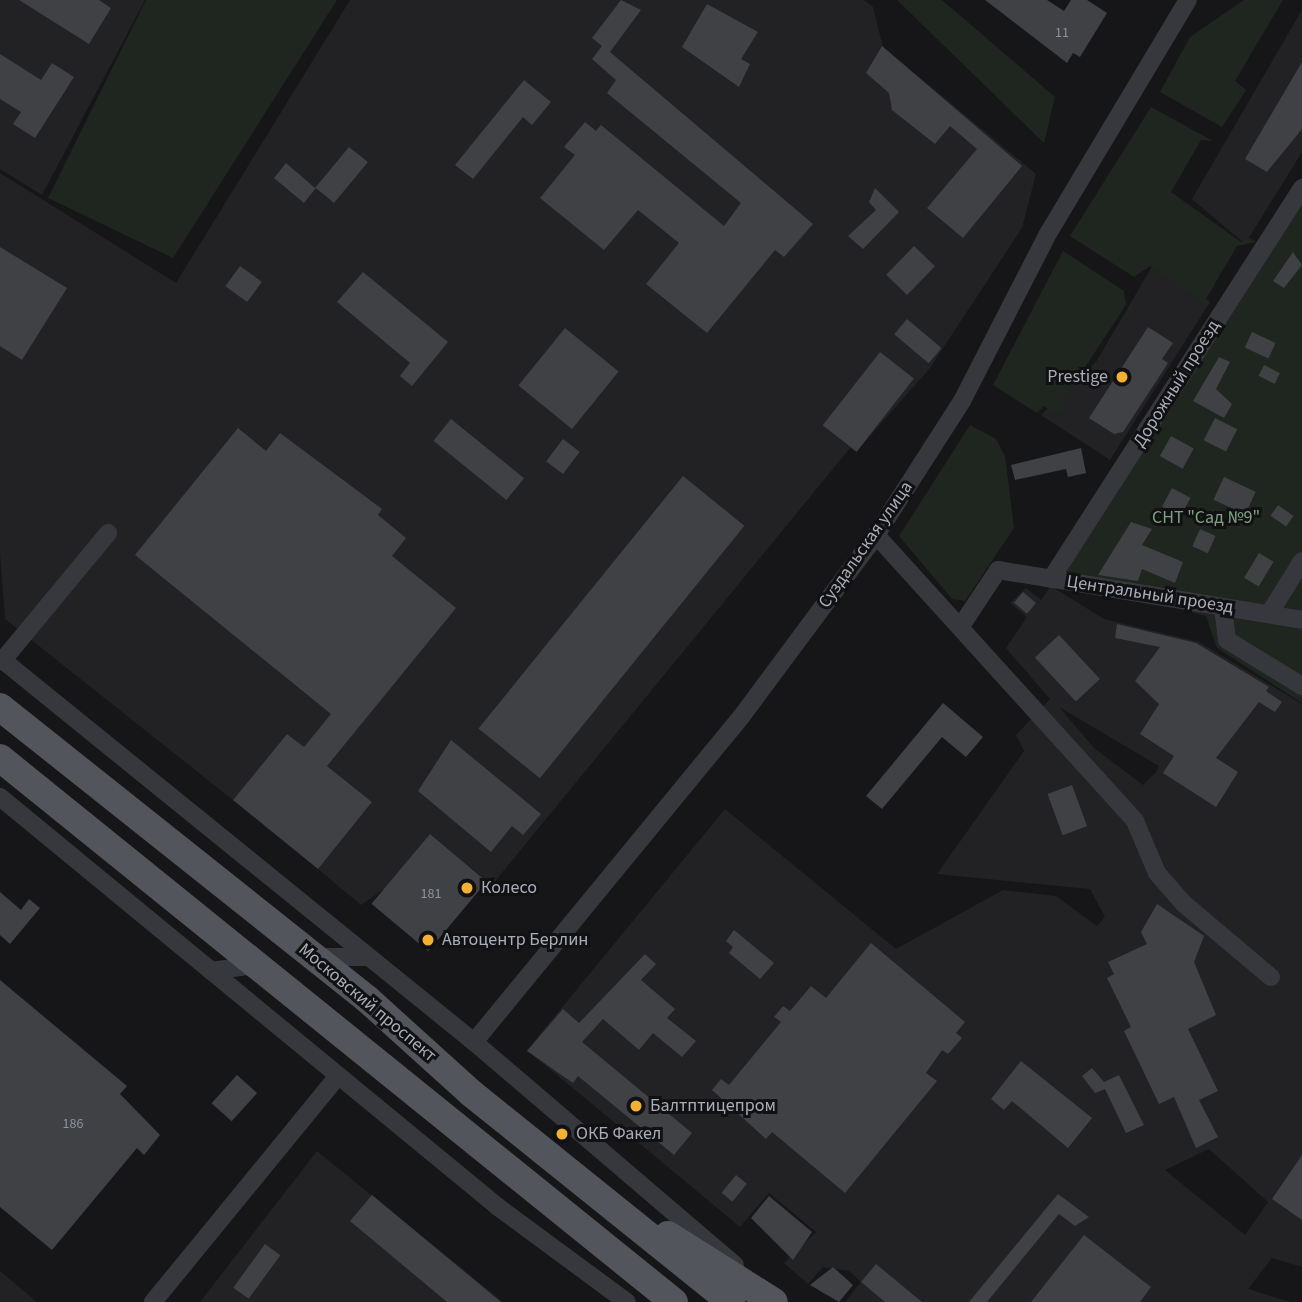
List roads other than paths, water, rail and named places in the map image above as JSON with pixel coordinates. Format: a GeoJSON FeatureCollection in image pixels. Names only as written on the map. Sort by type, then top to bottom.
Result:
{"type":"FeatureCollection","features":[{"type":"Feature","properties":{"kind":"main road","name":"Московский проспект"},"geometry":{"type":"LineString","coordinates":[[0,707],[315,957],[589,1190],[731,1302]]}},
{"type":"Feature","properties":{"kind":"main road"},"geometry":{"type":"LineString","coordinates":[[0,758],[674,1302]]}},
{"type":"Feature","properties":{"kind":"main road"},"geometry":{"type":"LineString","coordinates":[[589,1190],[776,1302]]}},
{"type":"Feature","properties":{"kind":"main road"},"geometry":{"type":"LineString","coordinates":[[583,1229],[654,1302]]}},
{"type":"Feature","properties":{"kind":"street","name":"Суздальская улица"},"geometry":{"type":"LineString","coordinates":[[474,1042],[741,717],[876,536],[962,401],[1049,232],[1188,0]]}},
{"type":"Feature","properties":{"kind":"street","name":"Дорожный проезд"},"geometry":{"type":"LineString","coordinates":[[1051,579],[1302,188]]}},
{"type":"Feature","properties":{"kind":"street"},"geometry":{"type":"LineString","coordinates":[[1,659],[108,533]]}},
{"type":"Feature","properties":{"kind":"street"},"geometry":{"type":"LineString","coordinates":[[876,536],[961,626],[1135,821],[1157,873],[1183,903],[1271,977]]}},
{"type":"Feature","properties":{"kind":"street"},"geometry":{"type":"LineString","coordinates":[[1269,614],[1302,561]]}},
{"type":"Feature","properties":{"kind":"street","name":"Центральный проезд"},"geometry":{"type":"LineString","coordinates":[[961,626],[998,570],[1302,620]]}},
{"type":"Feature","properties":{"kind":"street"},"geometry":{"type":"LineString","coordinates":[[1223,607],[1227,640],[1302,687]]}},
{"type":"Feature","properties":{"kind":"street","name":"Московский проспект"},"geometry":{"type":"LineString","coordinates":[[1,659],[474,1042],[776,1302]]}},
{"type":"Feature","properties":{"kind":"street"},"geometry":{"type":"LineString","coordinates":[[0,797],[337,1077],[626,1302]]}},
{"type":"Feature","properties":{"kind":"street"},"geometry":{"type":"LineString","coordinates":[[315,957],[368,957]]}},
{"type":"Feature","properties":{"kind":"street"},"geometry":{"type":"LineString","coordinates":[[211,971],[255,965]]}},
{"type":"Feature","properties":{"kind":"street"},"geometry":{"type":"LineString","coordinates":[[153,1302],[337,1077]]}},
{"type":"Feature","properties":{"kind":"place","name":"Prestige"},"geometry":{"type":"Point","coordinates":[1122,377]}},
{"type":"Feature","properties":{"kind":"place","name":"Колесо"},"geometry":{"type":"Point","coordinates":[467,888]}},
{"type":"Feature","properties":{"kind":"place","name":"Автоцентр Берлин"},"geometry":{"type":"Point","coordinates":[428,940]}},
{"type":"Feature","properties":{"kind":"place","name":"Балтптицепром"},"geometry":{"type":"Point","coordinates":[636,1106]}},
{"type":"Feature","properties":{"kind":"place","name":"ОКБ Факел"},"geometry":{"type":"Point","coordinates":[562,1134]}},
{"type":"Feature","properties":{"kind":"park label","name":"СНТ \"Сад №9\""},"geometry":{"type":"Point","coordinates":[1206,518]}}]}
